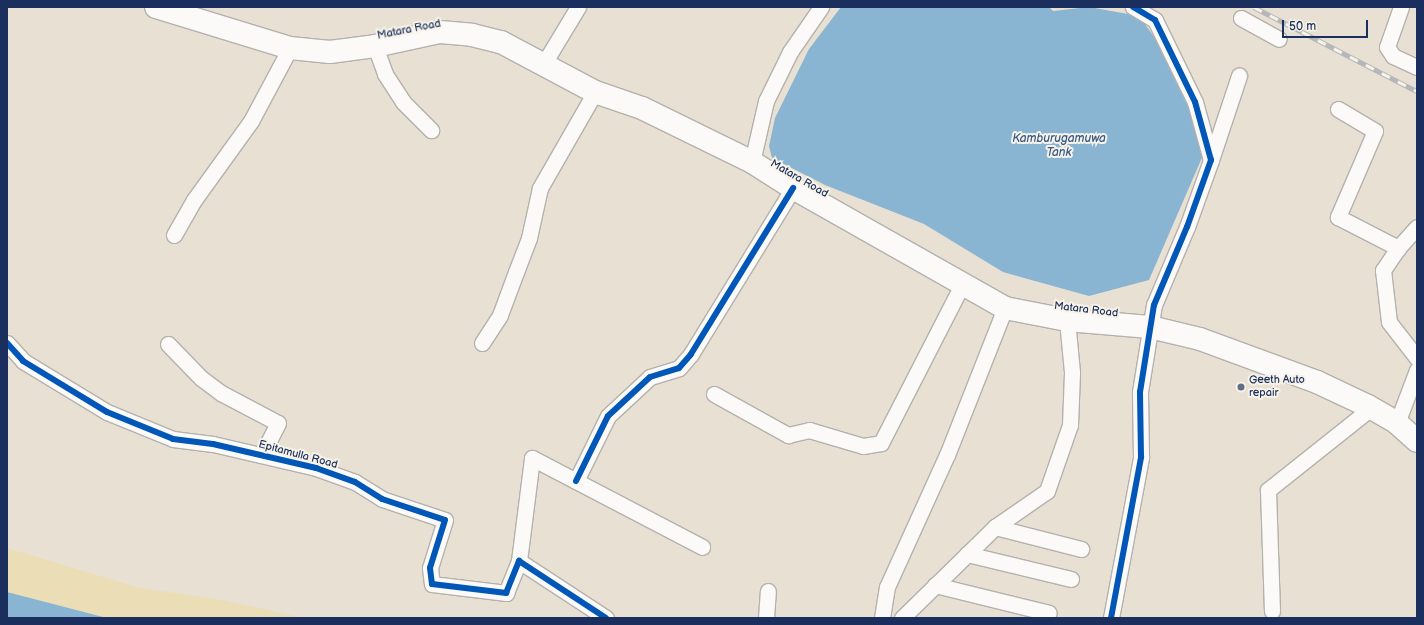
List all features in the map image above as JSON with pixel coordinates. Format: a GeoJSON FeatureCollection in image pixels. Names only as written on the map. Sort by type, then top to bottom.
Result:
{"type":"FeatureCollection","features":[{"type":"Feature","properties":{"kind":"highway","name":"Matara Road"},"geometry":{"type":"LineString","coordinates":[[156,7],[290,48],[330,52],[374,46],[440,32],[472,35],[501,42],[595,92],[642,108],[752,162],[793,188],[1006,308],[1067,320],[1150,327],[1200,339],[1317,382],[1371,408],[1397,423],[1417,441]]}},
{"type":"Feature","properties":{"kind":"street"},"geometry":{"type":"LineString","coordinates":[[543,65],[578,7]]}},
{"type":"Feature","properties":{"kind":"street"},"geometry":{"type":"LineString","coordinates":[[752,162],[766,101],[790,52],[822,7]]}},
{"type":"Feature","properties":{"kind":"street"},"geometry":{"type":"LineString","coordinates":[[1133,7],[1155,20],[1195,102],[1211,160]]}},
{"type":"Feature","properties":{"kind":"street"},"geometry":{"type":"LineString","coordinates":[[1402,7],[1387,47],[1393,56],[1417,67]]}},
{"type":"Feature","properties":{"kind":"street"},"geometry":{"type":"LineString","coordinates":[[1240,18],[1278,39]]}},
{"type":"Feature","properties":{"kind":"street"},"geometry":{"type":"LineString","coordinates":[[374,46],[384,74],[403,102],[431,130]]}},
{"type":"Feature","properties":{"kind":"street"},"geometry":{"type":"LineString","coordinates":[[174,235],[194,200],[251,121],[290,48]]}},
{"type":"Feature","properties":{"kind":"street"},"geometry":{"type":"LineString","coordinates":[[1112,618],[1140,457],[1140,392],[1154,305],[1187,228],[1239,76]]}},
{"type":"Feature","properties":{"kind":"street"},"geometry":{"type":"LineString","coordinates":[[482,343],[500,315],[514,279],[529,238],[540,188],[595,92]]}},
{"type":"Feature","properties":{"kind":"street"},"geometry":{"type":"LineString","coordinates":[[1338,109],[1375,131],[1338,217],[1398,248]]}},
{"type":"Feature","properties":{"kind":"street"},"geometry":{"type":"LineString","coordinates":[[576,481],[608,416],[650,377],[680,368],[691,354],[793,188]]}},
{"type":"Feature","properties":{"kind":"street"},"geometry":{"type":"LineString","coordinates":[[1417,227],[1398,248],[1384,270],[1389,322],[1417,358]]}},
{"type":"Feature","properties":{"kind":"street"},"geometry":{"type":"LineString","coordinates":[[714,394],[788,435],[809,430],[863,446],[881,443],[963,283]]}},
{"type":"Feature","properties":{"kind":"street"},"geometry":{"type":"LineString","coordinates":[[882,618],[887,587],[947,455],[1006,308]]}},
{"type":"Feature","properties":{"kind":"street"},"geometry":{"type":"LineString","coordinates":[[905,617],[935,585],[995,527],[1047,491],[1070,425],[1072,372],[1067,320]]}},
{"type":"Feature","properties":{"kind":"street","name":"Epitamulla Road"},"geometry":{"type":"LineString","coordinates":[[7,343],[23,361],[107,412],[172,439],[213,444],[316,468],[355,482],[382,500],[445,520],[430,568],[432,584],[506,593],[518,561]]}},
{"type":"Feature","properties":{"kind":"street"},"geometry":{"type":"LineString","coordinates":[[168,344],[201,378],[221,393],[278,423],[262,455]]}},
{"type":"Feature","properties":{"kind":"street"},"geometry":{"type":"LineString","coordinates":[[1397,423],[1417,370]]}},
{"type":"Feature","properties":{"kind":"street"},"geometry":{"type":"LineString","coordinates":[[1272,611],[1268,490],[1371,408]]}},
{"type":"Feature","properties":{"kind":"street"},"geometry":{"type":"LineString","coordinates":[[606,618],[518,561],[532,458],[702,548]]}},
{"type":"Feature","properties":{"kind":"street"},"geometry":{"type":"LineString","coordinates":[[995,527],[1081,549]]}},
{"type":"Feature","properties":{"kind":"street"},"geometry":{"type":"LineString","coordinates":[[967,554],[1071,579]]}},
{"type":"Feature","properties":{"kind":"street"},"geometry":{"type":"LineString","coordinates":[[935,585],[1049,613]]}},
{"type":"Feature","properties":{"kind":"street"},"geometry":{"type":"LineString","coordinates":[[766,618],[768,591]]}},
{"type":"Feature","properties":{"kind":"sand"},"geometry":{"type":"Polygon","coordinates":[[[7,548],[140,588],[222,600],[303,618],[107,618],[7,592],[7,548]]]}},
{"type":"Feature","properties":{"kind":"water","name":"Kamburugamuwa Tank"},"geometry":{"type":"Polygon","coordinates":[[[841,7],[1049,7],[1053,11],[1089,7],[1139,16],[1181,74],[1204,153],[1149,280],[1089,296],[1003,272],[924,224],[825,185],[772,158],[769,146],[775,118],[809,49],[841,7]]]}},
{"type":"Feature","properties":{"kind":"water"},"geometry":{"type":"Polygon","coordinates":[[[7,592],[107,618],[7,618],[7,592]]]}},
{"type":"Feature","properties":{"kind":"railway"},"geometry":{"type":"LineString","coordinates":[[1254,7],[1417,91]]}},
{"type":"Feature","properties":{"kind":"cycle path"},"geometry":{"type":"LineString","coordinates":[[1111,618],[1141,457],[1140,392],[1154,305],[1187,227],[1211,160],[1195,102],[1155,20],[1133,7]]}},
{"type":"Feature","properties":{"kind":"cycle path"},"geometry":{"type":"LineString","coordinates":[[576,481],[608,416],[650,377],[679,368],[691,354],[793,188]]}},
{"type":"Feature","properties":{"kind":"cycle path"},"geometry":{"type":"LineString","coordinates":[[7,343],[23,361],[107,412],[173,439],[213,444],[316,468],[355,482],[382,499],[445,520],[430,568],[432,584],[506,593],[519,561],[606,618]]}},
{"type":"Feature","properties":{"kind":"place","name":"Geeth Auto repair"},"geometry":{"type":"Point","coordinates":[1241,387]}}]}
